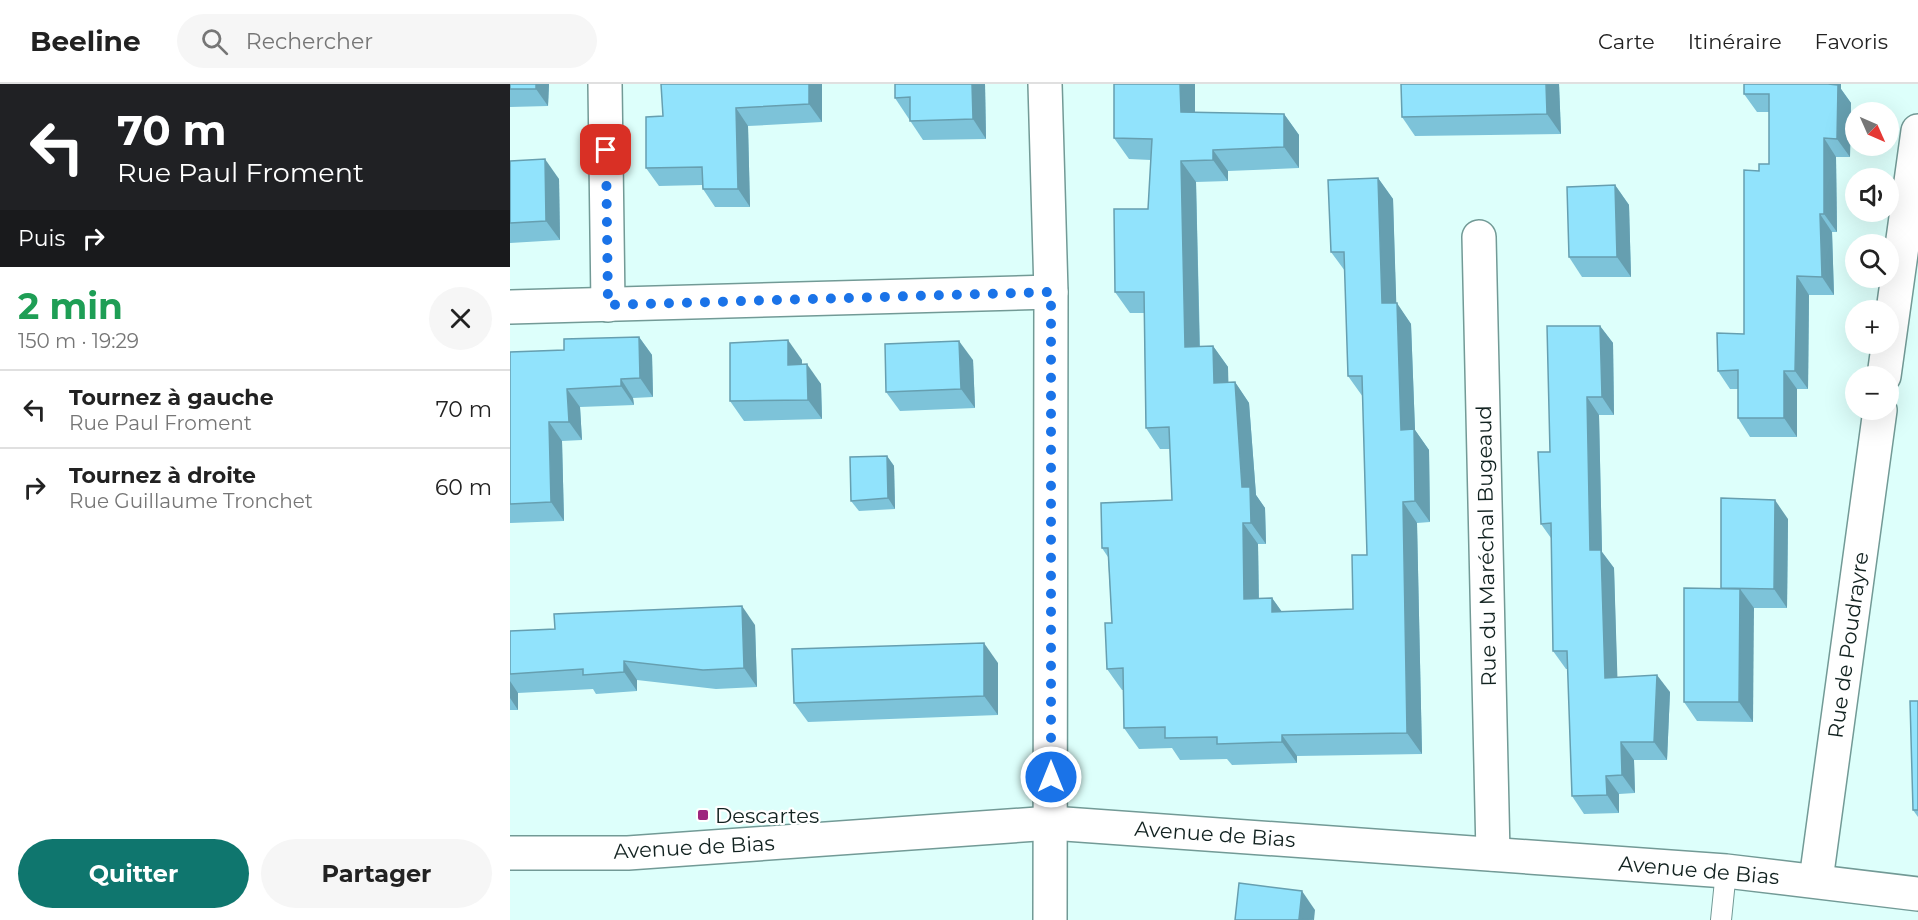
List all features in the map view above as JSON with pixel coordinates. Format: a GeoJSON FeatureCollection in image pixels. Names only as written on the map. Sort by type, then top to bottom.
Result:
{"type":"FeatureCollection","features":[{"type":"Feature","properties":{"kind":"street"},"geometry":{"type":"LineString","coordinates":[[604,84],[608,305]]}},
{"type":"Feature","properties":{"kind":"street"},"geometry":{"type":"LineString","coordinates":[[1045,84],[1051,292],[1050,920]]}},
{"type":"Feature","properties":{"kind":"street"},"geometry":{"type":"LineString","coordinates":[[1885,366],[1918,131]]}},
{"type":"Feature","properties":{"kind":"street","name":"Rue du Maréchal Bugeaud"},"geometry":{"type":"LineString","coordinates":[[1479,237],[1493,854]]}},
{"type":"Feature","properties":{"kind":"street"},"geometry":{"type":"LineString","coordinates":[[510,308],[1051,292]]}},
{"type":"Feature","properties":{"kind":"street","name":"Rue de Poudrayre"},"geometry":{"type":"LineString","coordinates":[[1816,880],[1879,420]]}},
{"type":"Feature","properties":{"kind":"street","name":"Avenue de Bias"},"geometry":{"type":"LineString","coordinates":[[510,853],[628,853],[1051,823],[1726,871],[1918,894]]}},
{"type":"Feature","properties":{"kind":"lane"},"geometry":{"type":"LineString","coordinates":[[1720,920],[1726,871]]}},
{"type":"Feature","properties":{"kind":"building"},"geometry":{"type":"Polygon","coordinates":[[[510,84],[536,84],[536,89],[510,89],[510,84]]]}},
{"type":"Feature","properties":{"kind":"building"},"geometry":{"type":"Polygon","coordinates":[[[661,84],[809,84],[809,104],[736,108],[738,189],[703,189],[702,167],[646,168],[646,117],[663,116],[661,84]]]}},
{"type":"Feature","properties":{"kind":"building"},"geometry":{"type":"Polygon","coordinates":[[[895,84],[972,84],[973,119],[910,121],[910,97],[895,98],[895,84]]]}},
{"type":"Feature","properties":{"kind":"building"},"geometry":{"type":"Polygon","coordinates":[[[1114,84],[1180,84],[1181,112],[1284,114],[1284,147],[1213,150],[1213,160],[1181,161],[1185,347],[1213,346],[1214,383],[1235,382],[1242,487],[1250,487],[1251,523],[1243,523],[1244,599],[1272,598],[1272,612],[1353,609],[1352,555],[1367,555],[1362,376],[1348,376],[1344,252],[1331,252],[1328,180],[1378,178],[1382,303],[1397,303],[1401,430],[1414,429],[1415,501],[1403,502],[1407,733],[1282,735],[1282,742],[1217,744],[1217,737],[1165,738],[1165,727],[1124,728],[1123,668],[1107,669],[1105,623],[1112,623],[1108,548],[1102,548],[1101,503],[1172,500],[1169,427],[1146,428],[1144,292],[1115,292],[1114,209],[1148,209],[1152,139],[1114,138],[1114,84]]]}},
{"type":"Feature","properties":{"kind":"building"},"geometry":{"type":"Polygon","coordinates":[[[1401,84],[1546,84],[1547,114],[1402,117],[1401,84]]]}},
{"type":"Feature","properties":{"kind":"building"},"geometry":{"type":"Polygon","coordinates":[[[1744,84],[1838,85],[1837,139],[1824,138],[1824,214],[1820,214],[1822,277],[1797,276],[1795,371],[1784,371],[1784,418],[1738,418],[1738,370],[1718,371],[1717,333],[1744,334],[1744,170],[1759,171],[1759,164],[1769,164],[1769,94],[1744,94],[1744,84]]]}},
{"type":"Feature","properties":{"kind":"building"},"geometry":{"type":"Polygon","coordinates":[[[545,159],[546,221],[510,223],[510,161],[545,159]]]}},
{"type":"Feature","properties":{"kind":"building"},"geometry":{"type":"Polygon","coordinates":[[[1615,185],[1617,257],[1569,257],[1567,187],[1615,185]]]}},
{"type":"Feature","properties":{"kind":"building"},"geometry":{"type":"Polygon","coordinates":[[[1547,326],[1600,326],[1602,397],[1587,397],[1590,550],[1601,550],[1605,678],[1657,675],[1654,742],[1621,742],[1622,775],[1606,776],[1607,795],[1572,796],[1567,651],[1553,651],[1551,523],[1541,524],[1538,452],[1550,452],[1547,326]]]}},
{"type":"Feature","properties":{"kind":"building"},"geometry":{"type":"Polygon","coordinates":[[[639,337],[640,378],[621,379],[621,386],[567,389],[569,422],[549,422],[551,502],[510,504],[510,352],[564,350],[564,339],[639,337]]]}},
{"type":"Feature","properties":{"kind":"building"},"geometry":{"type":"Polygon","coordinates":[[[788,340],[788,365],[807,364],[808,400],[730,401],[730,343],[788,340]]]}},
{"type":"Feature","properties":{"kind":"building"},"geometry":{"type":"Polygon","coordinates":[[[959,341],[961,389],[886,392],[885,344],[959,341]]]}},
{"type":"Feature","properties":{"kind":"building"},"geometry":{"type":"Polygon","coordinates":[[[887,456],[888,498],[851,501],[850,457],[887,456]]]}},
{"type":"Feature","properties":{"kind":"building"},"geometry":{"type":"Polygon","coordinates":[[[1721,498],[1775,500],[1774,589],[1721,588],[1721,498]]]}},
{"type":"Feature","properties":{"kind":"building"},"geometry":{"type":"Polygon","coordinates":[[[1684,588],[1740,589],[1739,702],[1684,702],[1684,588]]]}},
{"type":"Feature","properties":{"kind":"building"},"geometry":{"type":"Polygon","coordinates":[[[742,606],[744,668],[703,670],[624,661],[624,672],[583,675],[583,669],[510,674],[510,631],[555,629],[554,614],[742,606]]]}},
{"type":"Feature","properties":{"kind":"building"},"geometry":{"type":"Polygon","coordinates":[[[984,643],[984,696],[794,703],[792,649],[984,643]]]}},
{"type":"Feature","properties":{"kind":"building"},"geometry":{"type":"Polygon","coordinates":[[[1910,701],[1918,701],[1918,810],[1913,810],[1910,701]]]}},
{"type":"Feature","properties":{"kind":"building"},"geometry":{"type":"Polygon","coordinates":[[[1239,883],[1302,891],[1299,919],[1312,920],[1235,920],[1239,883]]]}},
{"type":"Feature","properties":{"kind":"place","name":"Descartes"},"geometry":{"type":"Point","coordinates":[703,815]}},
{"type":"Feature","properties":{"kind":"route"},"geometry":{"type":"LineString","coordinates":[[606,150],[608,305],[1051,292],[1051,777]]}}]}
